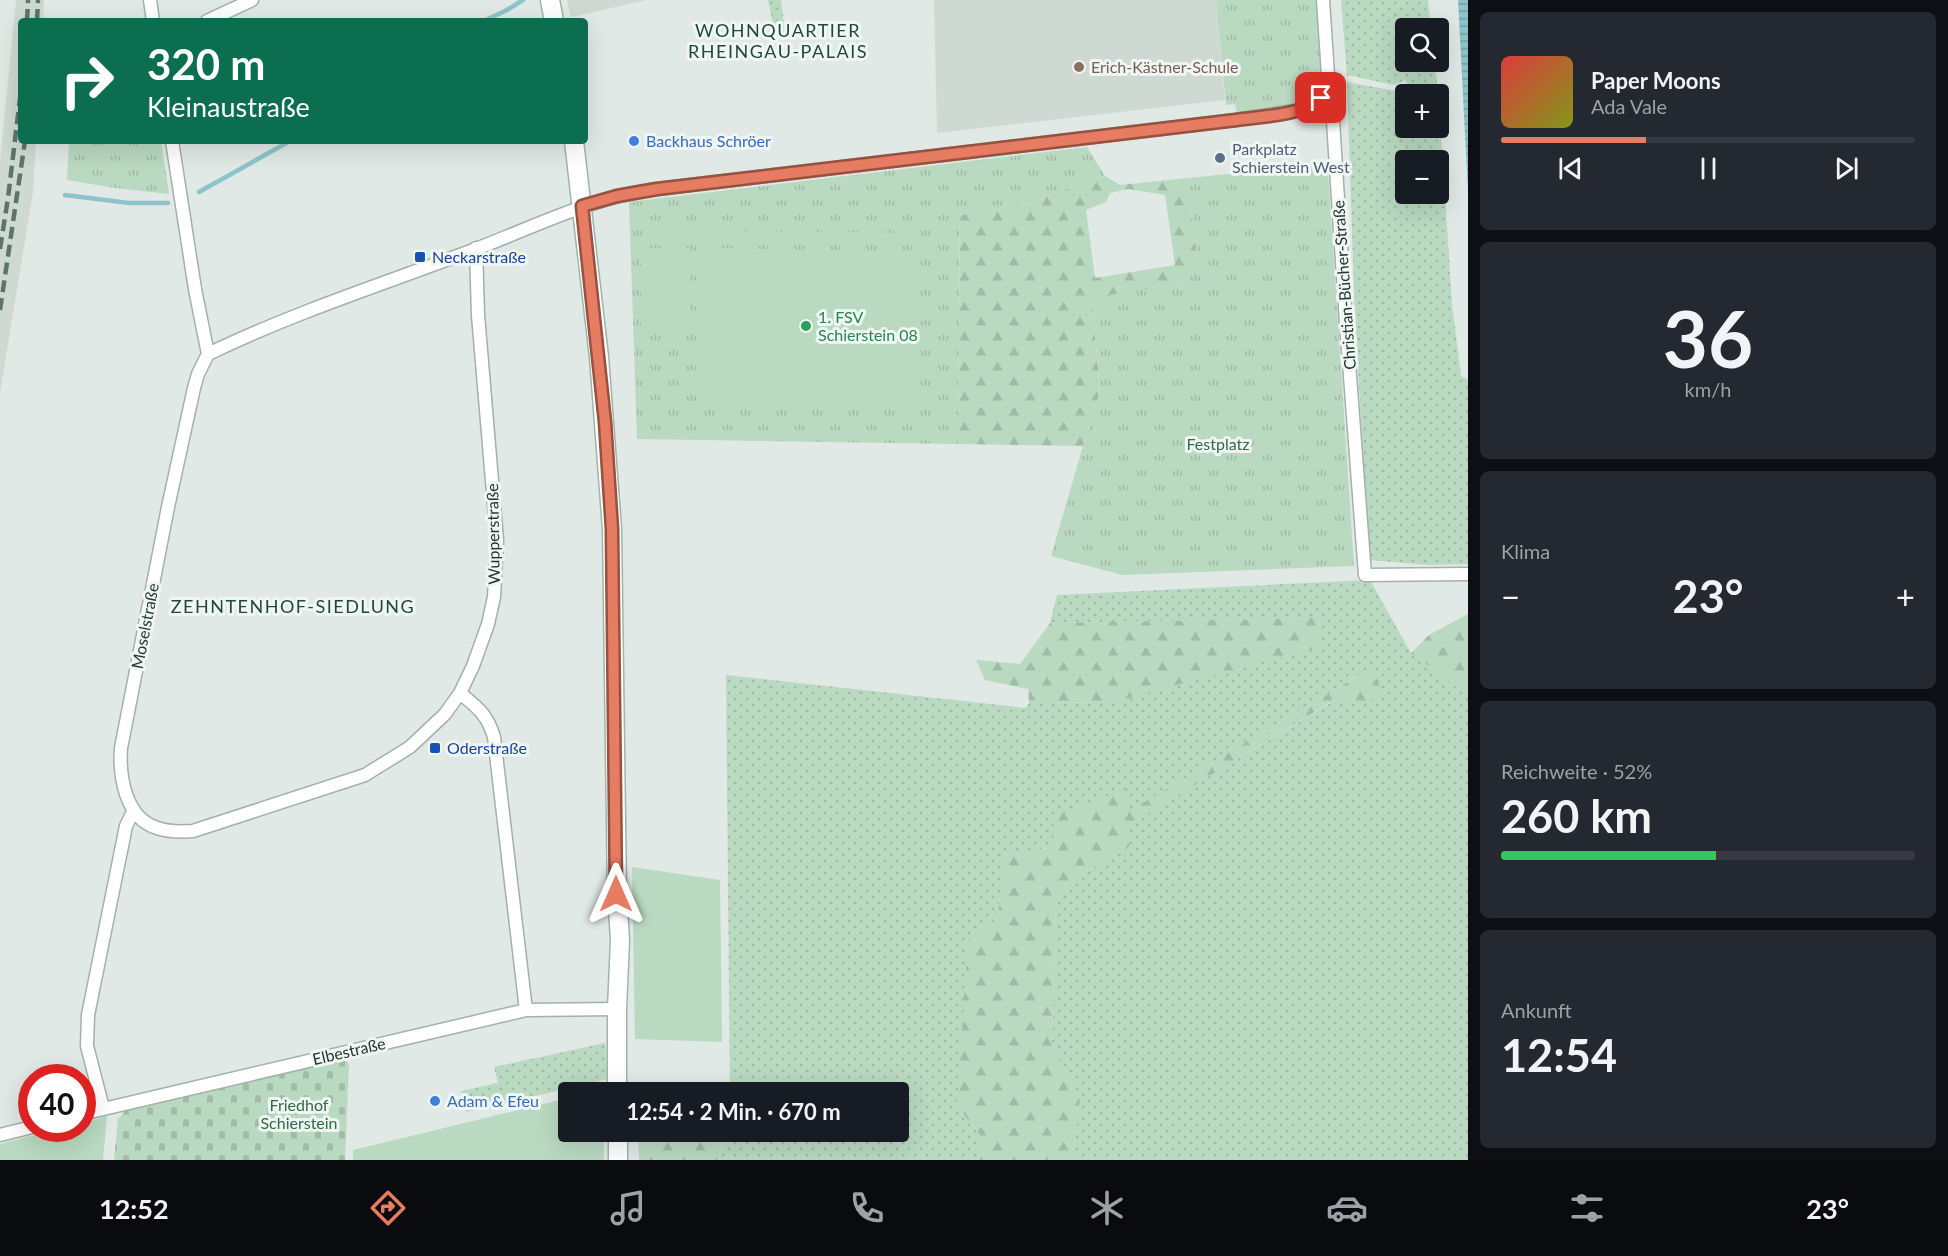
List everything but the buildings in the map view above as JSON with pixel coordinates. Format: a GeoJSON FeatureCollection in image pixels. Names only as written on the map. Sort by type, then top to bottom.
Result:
{"type":"FeatureCollection","features":[{"type":"Feature","properties":{"kind":"street"},"geometry":{"type":"LineString","coordinates":[[150,0],[153,18]]}},
{"type":"Feature","properties":{"kind":"street"},"geometry":{"type":"LineString","coordinates":[[213,18],[252,0]]}},
{"type":"Feature","properties":{"kind":"street"},"geometry":{"type":"LineString","coordinates":[[550,0],[553,18]]}},
{"type":"Feature","properties":{"kind":"street"},"geometry":{"type":"LineString","coordinates":[[172,144],[195,289],[208,354],[258,330],[582,206],[617,196],[657,189],[1300,110],[1315,104],[1325,91],[1328,75],[1323,0]]}},
{"type":"Feature","properties":{"kind":"street","name":"Christian-Bücher-Straße"},"geometry":{"type":"LineString","coordinates":[[1321,98],[1329,107],[1333,121],[1365,575],[1468,574]]}},
{"type":"Feature","properties":{"kind":"street"},"geometry":{"type":"LineString","coordinates":[[574,144],[602,389],[612,529],[616,894],[613,943],[618,972],[617,1082]]}},
{"type":"Feature","properties":{"kind":"street","name":"Wupperstraße"},"geometry":{"type":"LineString","coordinates":[[134,810],[145,822],[155,827],[175,832],[194,831],[349,781],[365,775],[410,747],[445,714],[460,693],[473,666],[488,624],[494,597],[496,571],[496,529],[478,315],[476,248]]}},
{"type":"Feature","properties":{"kind":"street","name":"Moselstraße"},"geometry":{"type":"LineString","coordinates":[[134,810],[123,785],[119,766],[121,748],[183,438],[198,374],[208,354]]}},
{"type":"Feature","properties":{"kind":"street"},"geometry":{"type":"LineString","coordinates":[[460,693],[478,707],[489,721],[494,737],[526,1010]]}},
{"type":"Feature","properties":{"kind":"street"},"geometry":{"type":"LineString","coordinates":[[103,1108],[87,1046],[88,1015],[126,826],[134,810]]}},
{"type":"Feature","properties":{"kind":"street","name":"Elbestraße"},"geometry":{"type":"LineString","coordinates":[[96,1110],[526,1010],[617,1009]]}},
{"type":"Feature","properties":{"kind":"street"},"geometry":{"type":"LineString","coordinates":[[0,1136],[18,1131]]}},
{"type":"Feature","properties":{"kind":"street"},"geometry":{"type":"LineString","coordinates":[[618,1142],[618,1160]]}},
{"type":"Feature","properties":{"kind":"shaded area"},"geometry":{"type":"Polygon","coordinates":[[[16,0],[44,0],[43,18],[18,18],[18,144],[36,144],[33,192],[0,393],[0,161],[16,0]]]}},
{"type":"Feature","properties":{"kind":"shaded area"},"geometry":{"type":"Polygon","coordinates":[[[567,0],[647,0],[571,17],[567,0]]]}},
{"type":"Feature","properties":{"kind":"shaded area","name":"Erich-Kästner-Schule"},"geometry":{"type":"Polygon","coordinates":[[[934,0],[1216,0],[1225,100],[937,133],[934,0]]]}},
{"type":"Feature","properties":{"kind":"green space"},"geometry":{"type":"Polygon","coordinates":[[[768,0],[781,0],[785,32],[775,34],[768,0]]]}},
{"type":"Feature","properties":{"kind":"green space"},"geometry":{"type":"Polygon","coordinates":[[[1216,0],[1318,0],[1322,67],[1314,92],[1300,103],[1237,113],[1235,104],[1226,105],[1216,0]]]}},
{"type":"Feature","properties":{"kind":"green space"},"geometry":{"type":"Polygon","coordinates":[[[1341,0],[1428,0],[1430,18],[1395,18],[1395,72],[1436,72],[1437,84],[1407,84],[1405,80],[1394,85],[1347,75],[1341,0]]]}},
{"type":"Feature","properties":{"kind":"green space"},"geometry":{"type":"Polygon","coordinates":[[[1347,82],[1395,91],[1395,138],[1441,138],[1442,150],[1395,150],[1395,204],[1446,204],[1452,304],[1461,376],[1468,379],[1468,564],[1428,565],[1370,560],[1355,322],[1347,82]]]}},
{"type":"Feature","properties":{"kind":"green space"},"geometry":{"type":"Polygon","coordinates":[[[69,144],[161,144],[169,194],[115,188],[67,180],[69,144]]]}},
{"type":"Feature","properties":{"kind":"green space"},"geometry":{"type":"Polygon","coordinates":[[[1087,147],[1105,176],[1033,201],[960,215],[958,444],[637,439],[629,202],[1087,147]]]}},
{"type":"Feature","properties":{"kind":"green space","name":"Festplatz"},"geometry":{"type":"Polygon","coordinates":[[[1320,165],[1328,171],[1354,566],[1122,575],[1051,556],[1100,392],[1092,298],[1180,283],[1198,271],[1188,178],[1320,165]]]}},
{"type":"Feature","properties":{"kind":"green space"},"geometry":{"type":"Polygon","coordinates":[[[1105,176],[1120,185],[1188,178],[1198,271],[1180,283],[1092,299],[1100,392],[1083,446],[958,444],[960,215],[1033,201],[1105,176]],[[1128,189],[1110,193],[1106,202],[1086,210],[1095,278],[1175,265],[1165,195],[1128,189]]]}},
{"type":"Feature","properties":{"kind":"green space"},"geometry":{"type":"Polygon","coordinates":[[[663,230],[916,233],[916,244],[663,240],[663,230]]]}},
{"type":"Feature","properties":{"kind":"green space"},"geometry":{"type":"Polygon","coordinates":[[[641,241],[649,242],[648,332],[641,332],[641,241]]]}},
{"type":"Feature","properties":{"kind":"green space"},"geometry":{"type":"Polygon","coordinates":[[[651,248],[691,248],[690,332],[649,331],[651,248]]]}},
{"type":"Feature","properties":{"kind":"green space","name":"1. FSV Schierstein 08"},"geometry":{"type":"Polygon","coordinates":[[[699,248],[915,251],[913,404],[697,402],[699,248]]]}},
{"type":"Feature","properties":{"kind":"green space"},"geometry":{"type":"Polygon","coordinates":[[[1370,580],[1411,653],[1468,695],[1468,1160],[1072,1160],[1080,1100],[1052,1042],[1056,905],[1068,882],[1129,847],[1128,825],[1335,700],[1360,703],[1383,691],[1367,670],[1128,812],[1128,789],[1053,847],[1004,856],[998,918],[957,1106],[980,1135],[980,1160],[717,1160],[724,1142],[909,1142],[909,1082],[730,1082],[726,675],[1026,708],[1029,703],[1113,702],[1320,618],[1050,623],[1057,595],[1370,580]]]}},
{"type":"Feature","properties":{"kind":"green space"},"geometry":{"type":"Polygon","coordinates":[[[1468,614],[1468,695],[1411,653],[1429,635],[1468,614]]]}},
{"type":"Feature","properties":{"kind":"green space"},"geometry":{"type":"Polygon","coordinates":[[[1320,618],[1320,647],[1113,702],[1029,703],[1028,689],[985,680],[976,660],[1020,664],[1050,623],[1320,618]]]}},
{"type":"Feature","properties":{"kind":"green space"},"geometry":{"type":"Polygon","coordinates":[[[1367,670],[1373,672],[1383,692],[1371,700],[1360,703],[1334,700],[1129,825],[1129,847],[1068,882],[1056,905],[1052,1042],[1080,1100],[1072,1160],[980,1160],[980,1135],[957,1106],[968,940],[998,918],[1004,856],[1053,847],[1054,816],[1128,789],[1129,811],[1367,670]]]}},
{"type":"Feature","properties":{"kind":"green space"},"geometry":{"type":"Polygon","coordinates":[[[632,867],[720,880],[722,1042],[635,1039],[632,867]]]}},
{"type":"Feature","properties":{"kind":"green space"},"geometry":{"type":"Polygon","coordinates":[[[605,1043],[608,1079],[595,1082],[558,1082],[558,1091],[466,1112],[461,1091],[498,1083],[494,1067],[605,1043]]]}},
{"type":"Feature","properties":{"kind":"green space","name":"Friedhof Schierstein"},"geometry":{"type":"Polygon","coordinates":[[[343,1058],[349,1064],[345,1160],[114,1160],[118,1119],[125,1111],[343,1058]]]}},
{"type":"Feature","properties":{"kind":"green space"},"geometry":{"type":"Polygon","coordinates":[[[558,1100],[558,1142],[604,1142],[604,1160],[353,1160],[353,1150],[558,1100]]]}},
{"type":"Feature","properties":{"kind":"green space"},"geometry":{"type":"Polygon","coordinates":[[[107,1116],[103,1160],[0,1160],[0,1144],[18,1139],[18,1142],[96,1142],[96,1119],[107,1116]]]}},
{"type":"Feature","properties":{"kind":"green space"},"geometry":{"type":"Polygon","coordinates":[[[638,1142],[724,1142],[717,1160],[639,1160],[638,1142]]]}},
{"type":"Feature","properties":{"kind":"water"},"geometry":{"type":"Polygon","coordinates":[[[1458,0],[1468,0],[1468,191],[1458,0]]]}},
{"type":"Feature","properties":{"kind":"waterway"},"geometry":{"type":"LineString","coordinates":[[490,18],[523,0]]}},
{"type":"Feature","properties":{"kind":"waterway"},"geometry":{"type":"LineString","coordinates":[[199,192],[285,144]]}},
{"type":"Feature","properties":{"kind":"waterway"},"geometry":{"type":"LineString","coordinates":[[65,195],[129,203],[168,203]]}},
{"type":"Feature","properties":{"kind":"railway"},"geometry":{"type":"LineString","coordinates":[[27,18],[28,0]]}},
{"type":"Feature","properties":{"kind":"railway"},"geometry":{"type":"LineString","coordinates":[[37,18],[38,0]]}},
{"type":"Feature","properties":{"kind":"railway"},"geometry":{"type":"LineString","coordinates":[[0,249],[18,115]]}},
{"type":"Feature","properties":{"kind":"railway"},"geometry":{"type":"LineString","coordinates":[[0,310],[25,144]]}},
{"type":"Feature","properties":{"kind":"place","name":"Erich-Kästner-Schule"},"geometry":{"type":"Point","coordinates":[1079,67]}},
{"type":"Feature","properties":{"kind":"place","name":"Backhaus Schröer"},"geometry":{"type":"Point","coordinates":[634,141]}},
{"type":"Feature","properties":{"kind":"place","name":"Parkplatz Schierstein West"},"geometry":{"type":"Point","coordinates":[1220,158]}},
{"type":"Feature","properties":{"kind":"place","name":"Neckarstraße"},"geometry":{"type":"Point","coordinates":[420,257]}},
{"type":"Feature","properties":{"kind":"place","name":"1. FSV Schierstein 08"},"geometry":{"type":"Point","coordinates":[806,326]}},
{"type":"Feature","properties":{"kind":"place","name":"Oderstraße"},"geometry":{"type":"Point","coordinates":[435,748]}},
{"type":"Feature","properties":{"kind":"place","name":"Adam & Efeu"},"geometry":{"type":"Point","coordinates":[435,1101]}},
{"type":"Feature","properties":{"kind":"district","name":"WOHNQUARTIER RHEINGAU-PALAIS"},"geometry":{"type":"Point","coordinates":[778,42]}},
{"type":"Feature","properties":{"kind":"district","name":"ZEHNTENHOF-SIEDLUNG"},"geometry":{"type":"Point","coordinates":[293,607]}},
{"type":"Feature","properties":{"kind":"route"},"geometry":{"type":"LineString","coordinates":[[616,894],[612,529],[599,357],[582,206],[638,191],[1236,120],[1308,108],[1321,98]]}}]}
